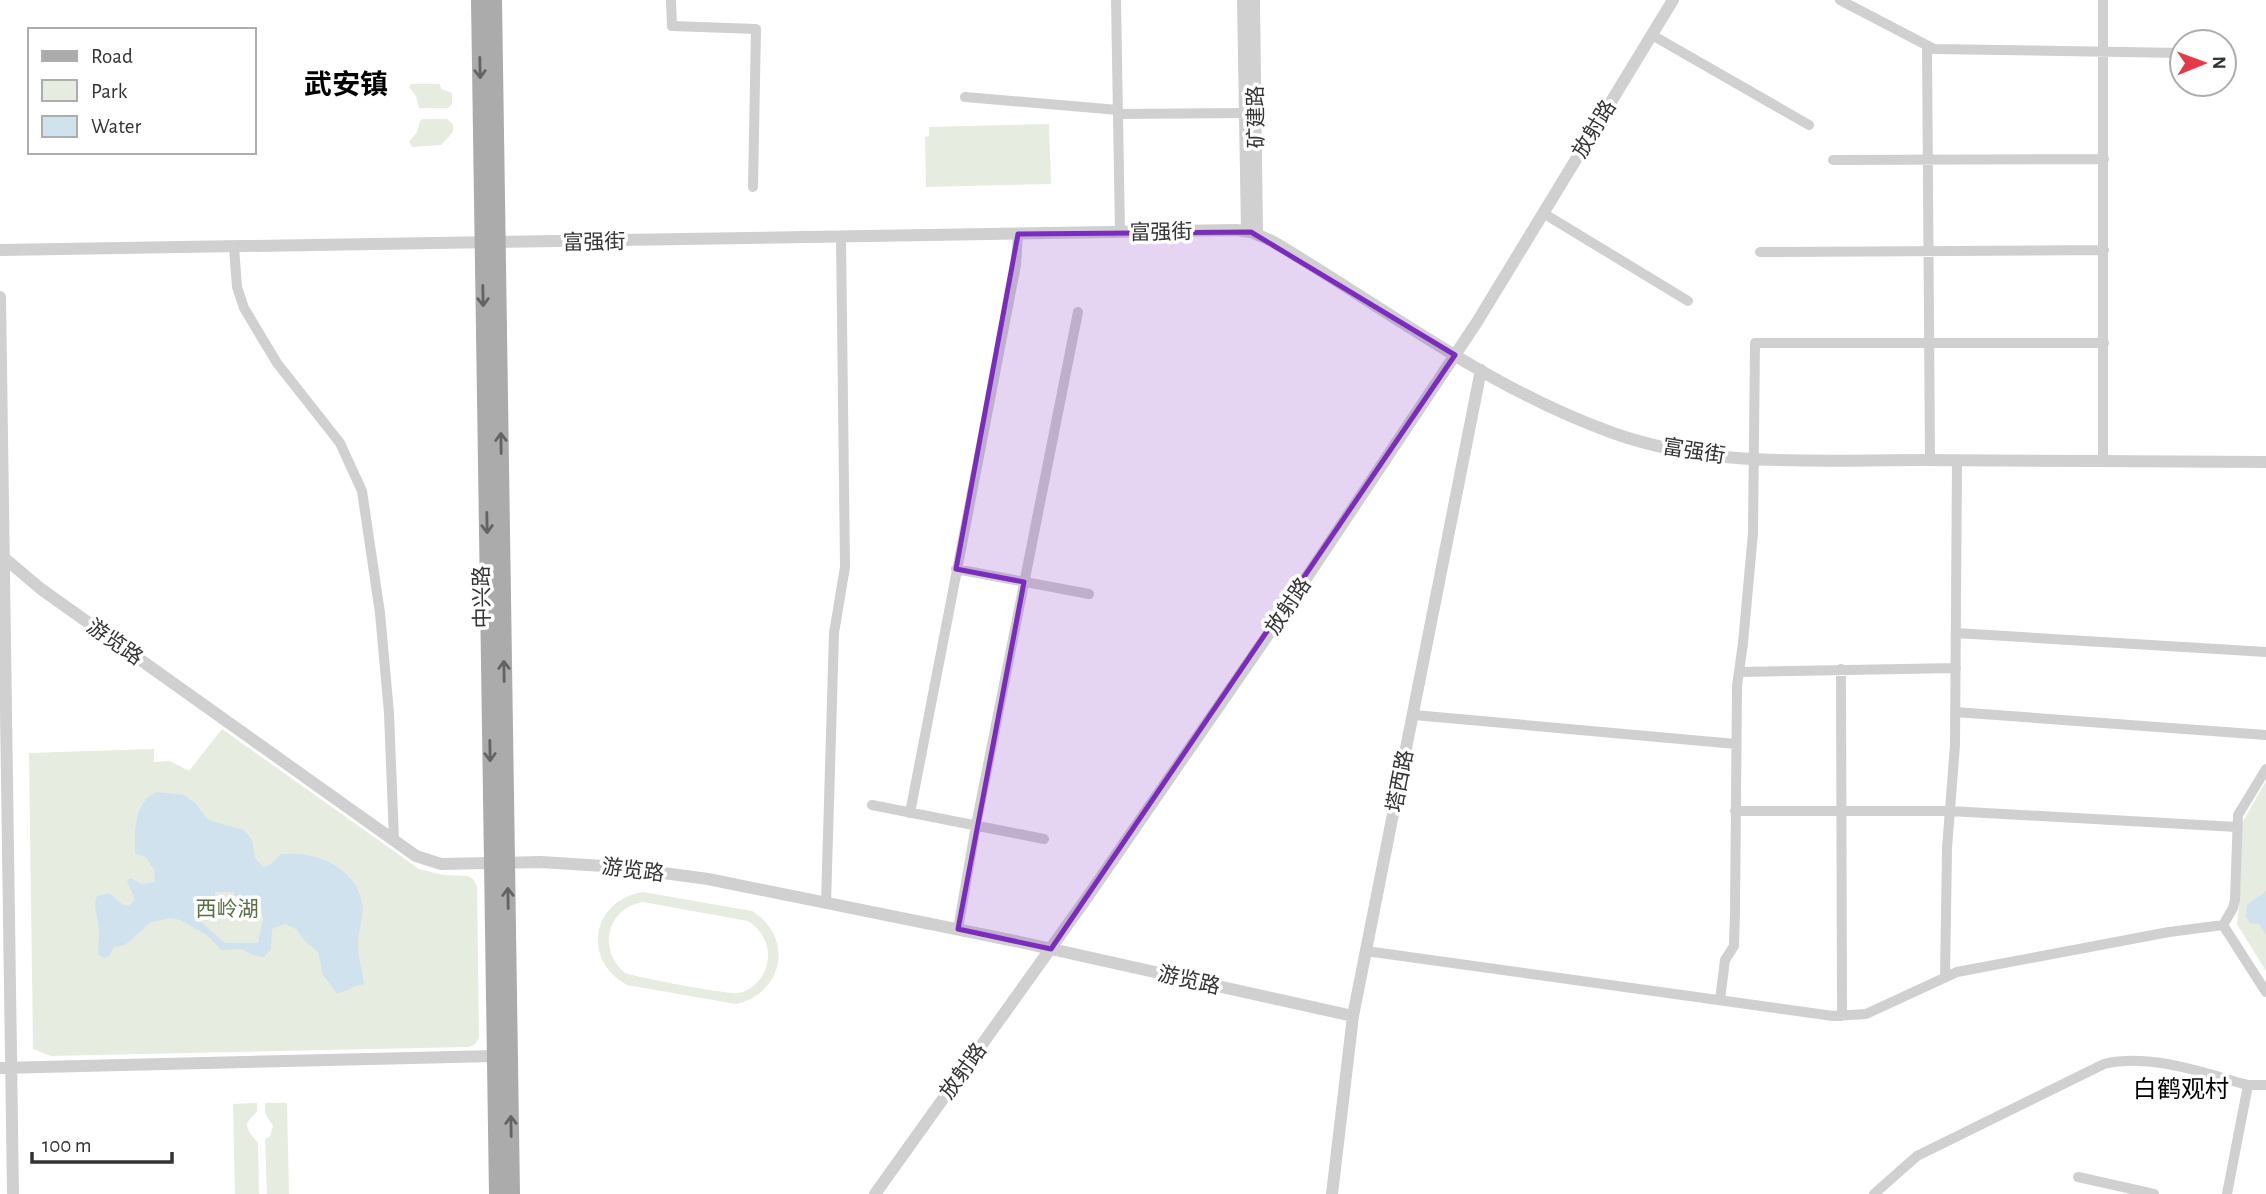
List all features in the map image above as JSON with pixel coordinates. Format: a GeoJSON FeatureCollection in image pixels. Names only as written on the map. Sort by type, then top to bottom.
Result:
{"type":"FeatureCollection","features":[{"type":"Feature","properties":{"kind":"main road","name":"中兴路"},"geometry":{"type":"LineString","coordinates":[[479,0],[490,244],[500,863],[512,1194]]}},
{"type":"Feature","properties":{"kind":"main road","name":"中兴路"},"geometry":{"type":"LineString","coordinates":[[490,244],[494,0]]}},
{"type":"Feature","properties":{"kind":"main road","name":"中兴路"},"geometry":{"type":"LineString","coordinates":[[497,1194],[495,1056],[500,863]]}},
{"type":"Feature","properties":{"kind":"street"},"geometry":{"type":"LineString","coordinates":[[671,0],[672,26],[757,29],[753,187]]}},
{"type":"Feature","properties":{"kind":"street"},"geometry":{"type":"LineString","coordinates":[[1116,0],[1120,232]]}},
{"type":"Feature","properties":{"kind":"street","name":"矿建路"},"geometry":{"type":"LineString","coordinates":[[1243,0],[1245,113],[1252,233]]}},
{"type":"Feature","properties":{"kind":"street","name":"矿建路"},"geometry":{"type":"LineString","coordinates":[[1252,233],[1254,0]]}},
{"type":"Feature","properties":{"kind":"street","name":"放射路"},"geometry":{"type":"LineString","coordinates":[[876,1194],[1051,949],[1281,616],[1455,355],[1673,0]]}},
{"type":"Feature","properties":{"kind":"street"},"geometry":{"type":"LineString","coordinates":[[1840,0],[1927,46],[1944,50],[2168,53]]}},
{"type":"Feature","properties":{"kind":"street"},"geometry":{"type":"LineString","coordinates":[[2103,0],[2103,461]]}},
{"type":"Feature","properties":{"kind":"street"},"geometry":{"type":"LineString","coordinates":[[1652,35],[1809,125]]}},
{"type":"Feature","properties":{"kind":"street"},"geometry":{"type":"LineString","coordinates":[[1927,46],[1930,460]]}},
{"type":"Feature","properties":{"kind":"street"},"geometry":{"type":"LineString","coordinates":[[965,97],[1118,112],[1245,113]]}},
{"type":"Feature","properties":{"kind":"street"},"geometry":{"type":"LineString","coordinates":[[1833,160],[2104,159]]}},
{"type":"Feature","properties":{"kind":"street"},"geometry":{"type":"LineString","coordinates":[[1544,213],[1688,301]]}},
{"type":"Feature","properties":{"kind":"street","name":"富强街"},"geometry":{"type":"LineString","coordinates":[[0,250],[1120,232],[1252,233],[1291,252],[1481,370],[1567,414],[1615,434],[1677,450],[1755,460],[2266,462]]}},
{"type":"Feature","properties":{"kind":"street"},"geometry":{"type":"LineString","coordinates":[[910,813],[1016,265],[1018,234]]}},
{"type":"Feature","properties":{"kind":"street"},"geometry":{"type":"LineString","coordinates":[[826,903],[834,633],[845,567],[841,237]]}},
{"type":"Feature","properties":{"kind":"street"},"geometry":{"type":"LineString","coordinates":[[234,247],[237,287],[244,307],[276,363],[340,443],[362,491],[380,613],[388,700],[394,840]]}},
{"type":"Feature","properties":{"kind":"street"},"geometry":{"type":"LineString","coordinates":[[1760,252],[2104,250]]}},
{"type":"Feature","properties":{"kind":"street"},"geometry":{"type":"LineString","coordinates":[[0,297],[6,1068],[13,1194]]}},
{"type":"Feature","properties":{"kind":"street"},"geometry":{"type":"LineString","coordinates":[[958,929],[976,825],[1078,312]]}},
{"type":"Feature","properties":{"kind":"street"},"geometry":{"type":"LineString","coordinates":[[1720,1000],[1725,960],[1734,947],[1736,744],[1739,672],[1753,533],[1755,343],[2104,343]]}},
{"type":"Feature","properties":{"kind":"street","name":"塔西路"},"geometry":{"type":"LineString","coordinates":[[1332,1194],[1353,1016],[1481,370]]}},
{"type":"Feature","properties":{"kind":"street"},"geometry":{"type":"LineString","coordinates":[[1945,978],[1947,848],[1955,712],[1957,461]]}},
{"type":"Feature","properties":{"kind":"street","name":"游览路"},"geometry":{"type":"LineString","coordinates":[[1,554],[41,589],[416,856],[432,862],[541,862],[619,867],[708,879],[958,929],[1353,1016]]}},
{"type":"Feature","properties":{"kind":"street"},"geometry":{"type":"LineString","coordinates":[[956,569],[1089,594]]}},
{"type":"Feature","properties":{"kind":"street"},"geometry":{"type":"LineString","coordinates":[[1956,633],[2266,652]]}},
{"type":"Feature","properties":{"kind":"street"},"geometry":{"type":"LineString","coordinates":[[1739,672],[1956,668]]}},
{"type":"Feature","properties":{"kind":"street"},"geometry":{"type":"LineString","coordinates":[[1841,669],[1842,1016]]}},
{"type":"Feature","properties":{"kind":"street"},"geometry":{"type":"LineString","coordinates":[[1955,712],[2266,735]]}},
{"type":"Feature","properties":{"kind":"street"},"geometry":{"type":"LineString","coordinates":[[1414,715],[1736,744]]}},
{"type":"Feature","properties":{"kind":"street"},"geometry":{"type":"LineString","coordinates":[[2224,925],[2235,900],[2238,815],[2266,769]]}},
{"type":"Feature","properties":{"kind":"street"},"geometry":{"type":"LineString","coordinates":[[872,806],[1044,839]]}},
{"type":"Feature","properties":{"kind":"street"},"geometry":{"type":"LineString","coordinates":[[1735,811],[1950,811],[2236,827]]}},
{"type":"Feature","properties":{"kind":"street"},"geometry":{"type":"LineString","coordinates":[[1366,951],[1842,1016],[1866,1014],[1957,972],[2169,932],[2224,925]]}},
{"type":"Feature","properties":{"kind":"street"},"geometry":{"type":"LineString","coordinates":[[2224,925],[2266,992]]}},
{"type":"Feature","properties":{"kind":"street"},"geometry":{"type":"LineString","coordinates":[[6,1068],[495,1056]]}},
{"type":"Feature","properties":{"kind":"street"},"geometry":{"type":"LineString","coordinates":[[1874,1194],[1917,1156],[2105,1064],[2145,1061],[2248,1085],[2266,1085]]}},
{"type":"Feature","properties":{"kind":"street"},"geometry":{"type":"LineString","coordinates":[[2227,1194],[2248,1085]]}},
{"type":"Feature","properties":{"kind":"street"},"geometry":{"type":"LineString","coordinates":[[2078,1177],[2154,1194]]}},
{"type":"Feature","properties":{"kind":"highlighted area"},"geometry":{"type":"Polygon","coordinates":[[[1251,232],[1455,355],[1051,949],[958,929],[1024,582],[956,569],[1018,234],[1251,232]]]}},
{"type":"Feature","properties":{"kind":"green space"},"geometry":{"type":"Polygon","coordinates":[[[411,84],[440,84],[441,89],[452,93],[452,104],[448,108],[419,108],[416,96],[409,87],[411,84]]]}},
{"type":"Feature","properties":{"kind":"green space"},"geometry":{"type":"Polygon","coordinates":[[[423,119],[447,119],[453,124],[453,132],[441,145],[412,147],[409,142],[423,119]]]}},
{"type":"Feature","properties":{"kind":"green space"},"geometry":{"type":"Polygon","coordinates":[[[1049,124],[1051,184],[926,187],[925,137],[929,136],[929,127],[1049,124]]]}},
{"type":"Feature","properties":{"kind":"green space","name":"西岭湖"},"geometry":{"type":"Polygon","coordinates":[[[222,729],[419,869],[473,879],[477,886],[479,1038],[474,1045],[51,1056],[33,1049],[29,753],[154,749],[154,762],[170,761],[189,771],[222,729]]]}},
{"type":"Feature","properties":{"kind":"green space"},"geometry":{"type":"Polygon","coordinates":[[[2266,781],[2266,971],[2237,924],[2242,823],[2266,781]]]}},
{"type":"Feature","properties":{"kind":"green space"},"geometry":{"type":"Polygon","coordinates":[[[643,892],[752,911],[765,922],[774,935],[778,963],[773,977],[765,988],[752,998],[736,1004],[627,985],[612,974],[598,947],[603,918],[613,906],[626,897],[643,892]],[[643,902],[621,912],[614,921],[610,931],[611,953],[616,964],[625,973],[738,993],[750,989],[759,980],[768,958],[763,937],[748,921],[643,902]]]}},
{"type":"Feature","properties":{"kind":"green space"},"geometry":{"type":"Polygon","coordinates":[[[257,1103],[257,1112],[249,1120],[247,1128],[258,1143],[259,1194],[235,1194],[233,1104],[257,1103]]]}},
{"type":"Feature","properties":{"kind":"green space"},"geometry":{"type":"Polygon","coordinates":[[[265,1103],[287,1103],[289,1194],[267,1194],[265,1140],[270,1136],[273,1126],[265,1113],[265,1103]]]}},
{"type":"Feature","properties":{"kind":"water"},"geometry":{"type":"Polygon","coordinates":[[[157,792],[184,795],[196,804],[208,820],[244,830],[252,840],[255,858],[263,867],[270,865],[281,854],[294,853],[320,858],[342,871],[358,890],[362,903],[358,946],[364,984],[337,993],[323,975],[318,952],[296,929],[285,924],[272,929],[271,949],[264,957],[242,949],[221,950],[207,935],[171,918],[151,922],[125,945],[114,947],[109,956],[104,958],[99,955],[99,927],[95,905],[97,896],[109,893],[123,905],[129,906],[135,899],[127,881],[130,878],[142,884],[155,882],[154,870],[146,857],[135,854],[137,818],[143,803],[157,792]],[[215,892],[215,897],[203,897],[204,903],[196,910],[198,919],[225,943],[258,943],[263,919],[261,907],[256,904],[248,905],[247,897],[235,896],[234,892],[215,892]]]}},
{"type":"Feature","properties":{"kind":"water"},"geometry":{"type":"Polygon","coordinates":[[[2266,891],[2266,935],[2259,924],[2250,923],[2246,917],[2247,905],[2266,891]]]}},
{"type":"Feature","properties":{"kind":"district","name":"武安镇"},"geometry":{"type":"Point","coordinates":[346,84]}},
{"type":"Feature","properties":{"kind":"district","name":"白鹤观村"},"geometry":{"type":"Point","coordinates":[2181,1089]}}]}
